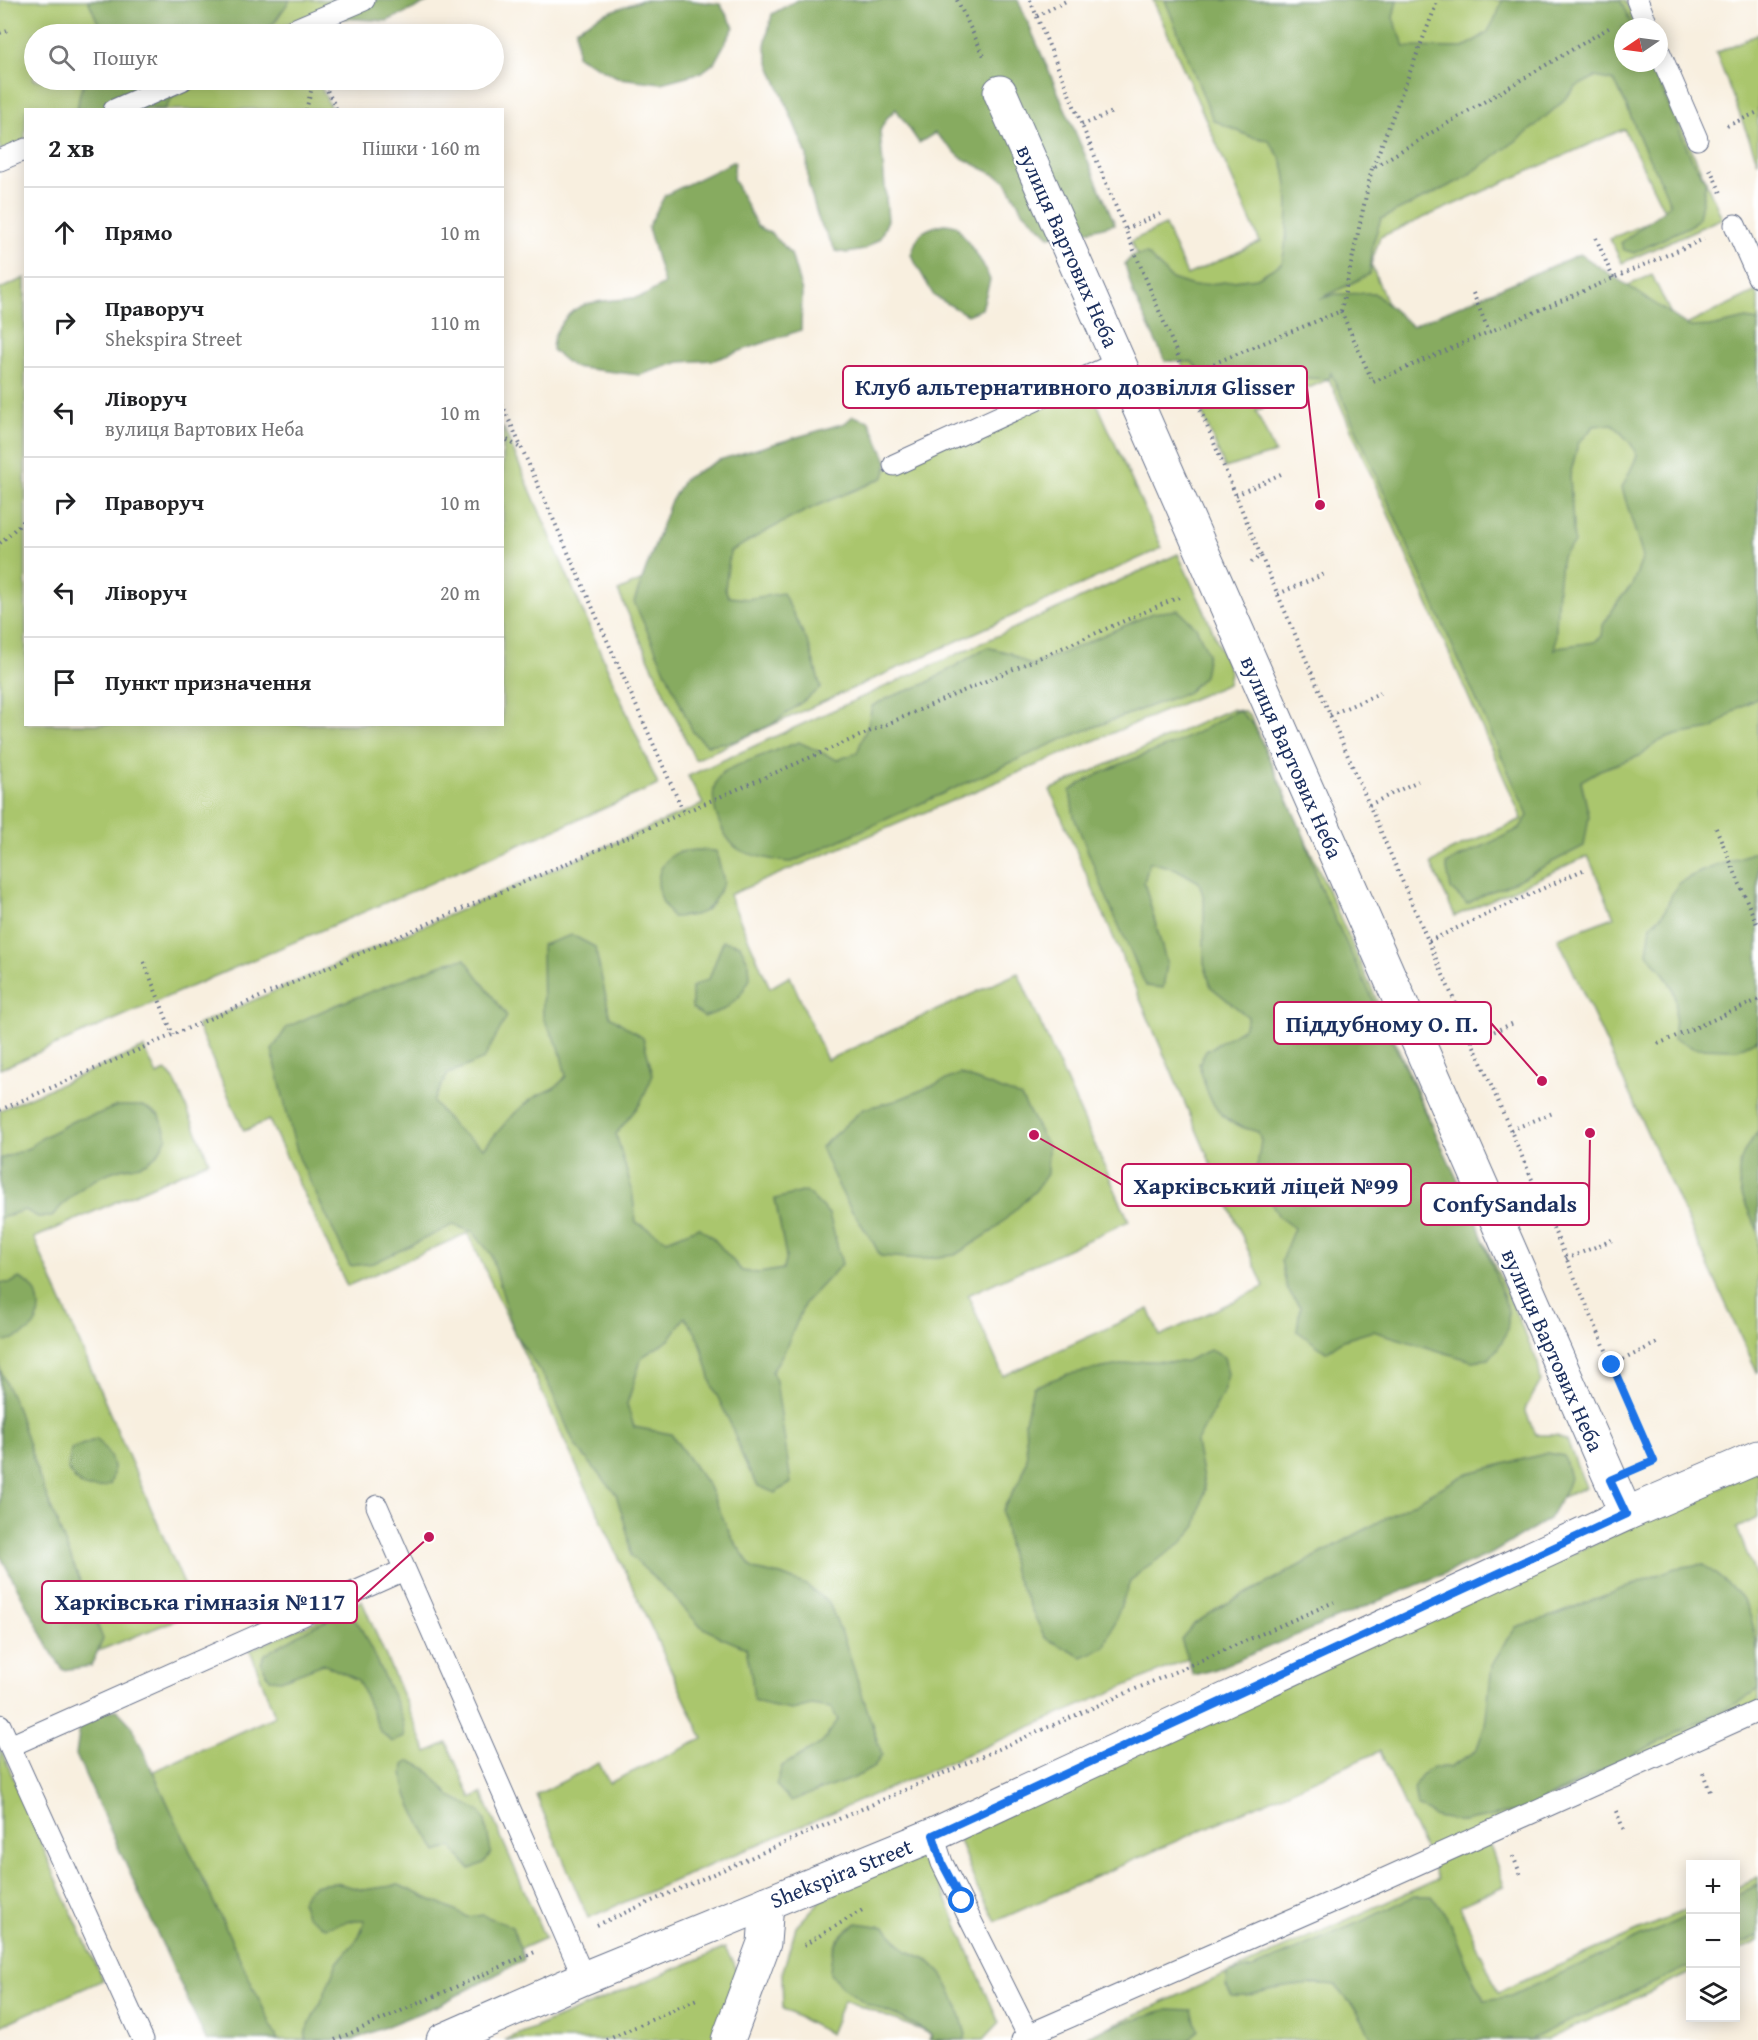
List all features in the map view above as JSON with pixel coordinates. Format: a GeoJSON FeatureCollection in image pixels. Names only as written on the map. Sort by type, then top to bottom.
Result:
{"type":"FeatureCollection","features":[{"type":"Feature","properties":{"kind":"street","name":"вулиця Вартових Неба"},"geometry":{"type":"LineString","coordinates":[[1000,92],[1626,1514]]}},
{"type":"Feature","properties":{"kind":"street","name":"Shekspira Street"},"geometry":{"type":"LineString","coordinates":[[443,2040],[584,1978],[933,1835],[1626,1514],[1758,1457]]}},
{"type":"Feature","properties":{"kind":"street"},"geometry":{"type":"LineString","coordinates":[[728,2040],[764,1943],[766,1904]]}},
{"type":"Feature","properties":{"kind":"lane"},"geometry":{"type":"LineString","coordinates":[[308,24],[364,0]]}},
{"type":"Feature","properties":{"kind":"lane"},"geometry":{"type":"LineString","coordinates":[[1668,72],[1697,139]]}},
{"type":"Feature","properties":{"kind":"lane"},"geometry":{"type":"LineString","coordinates":[[119,108],[159,90]]}},
{"type":"Feature","properties":{"kind":"lane"},"geometry":{"type":"LineString","coordinates":[[0,160],[24,150]]}},
{"type":"Feature","properties":{"kind":"lane"},"geometry":{"type":"LineString","coordinates":[[1735,225],[1758,277]]}},
{"type":"Feature","properties":{"kind":"lane"},"geometry":{"type":"LineString","coordinates":[[894,465],[1119,362]]}},
{"type":"Feature","properties":{"kind":"lane"},"geometry":{"type":"LineString","coordinates":[[377,1506],[584,1978]]}},
{"type":"Feature","properties":{"kind":"lane"},"geometry":{"type":"LineString","coordinates":[[10,1746],[404,1570]]}},
{"type":"Feature","properties":{"kind":"lane"},"geometry":{"type":"LineString","coordinates":[[933,1835],[942,1863],[1025,2038],[1758,1711]]}},
{"type":"Feature","properties":{"kind":"lane"},"geometry":{"type":"LineString","coordinates":[[0,1725],[143,2040]]}},
{"type":"Feature","properties":{"kind":"path"},"geometry":{"type":"LineString","coordinates":[[957,0],[1000,92]]}},
{"type":"Feature","properties":{"kind":"path"},"geometry":{"type":"LineString","coordinates":[[1030,0],[1278,594],[1654,1461],[1610,1480]]}},
{"type":"Feature","properties":{"kind":"path"},"geometry":{"type":"LineString","coordinates":[[1438,0],[1372,168],[1341,311],[1373,381],[1735,225],[1697,139]]}},
{"type":"Feature","properties":{"kind":"path"},"geometry":{"type":"LineString","coordinates":[[1037,16],[1066,2]]}},
{"type":"Feature","properties":{"kind":"path"},"geometry":{"type":"LineString","coordinates":[[1372,168],[1642,12]]}},
{"type":"Feature","properties":{"kind":"path"},"geometry":{"type":"LineString","coordinates":[[0,33],[10,29]]}},
{"type":"Feature","properties":{"kind":"path"},"geometry":{"type":"LineString","coordinates":[[307,108],[311,90]]}},
{"type":"Feature","properties":{"kind":"path"},"geometry":{"type":"LineString","coordinates":[[327,90],[335,108]]}},
{"type":"Feature","properties":{"kind":"path"},"geometry":{"type":"LineString","coordinates":[[1082,126],[1115,111]]}},
{"type":"Feature","properties":{"kind":"path"},"geometry":{"type":"LineString","coordinates":[[1126,229],[1160,214]]}},
{"type":"Feature","properties":{"kind":"path"},"geometry":{"type":"LineString","coordinates":[[1596,238],[1613,278]]}},
{"type":"Feature","properties":{"kind":"path"},"geometry":{"type":"LineString","coordinates":[[1473,293],[1489,332]]}},
{"type":"Feature","properties":{"kind":"path"},"geometry":{"type":"LineString","coordinates":[[1186,375],[1341,311]]}},
{"type":"Feature","properties":{"kind":"path"},"geometry":{"type":"LineString","coordinates":[[504,409],[684,813]]}},
{"type":"Feature","properties":{"kind":"path"},"geometry":{"type":"LineString","coordinates":[[504,438],[522,450]]}},
{"type":"Feature","properties":{"kind":"path"},"geometry":{"type":"LineString","coordinates":[[1236,495],[1283,473]]}},
{"type":"Feature","properties":{"kind":"path"},"geometry":{"type":"LineString","coordinates":[[0,543],[24,521]]}},
{"type":"Feature","properties":{"kind":"path"},"geometry":{"type":"LineString","coordinates":[[0,1110],[1215,581],[1262,556]]}},
{"type":"Feature","properties":{"kind":"path"},"geometry":{"type":"LineString","coordinates":[[1278,594],[1327,573]]}},
{"type":"Feature","properties":{"kind":"path"},"geometry":{"type":"LineString","coordinates":[[1330,715],[1380,693]]}},
{"type":"Feature","properties":{"kind":"path"},"geometry":{"type":"LineString","coordinates":[[1369,805],[1419,781]]}},
{"type":"Feature","properties":{"kind":"path"},"geometry":{"type":"LineString","coordinates":[[1716,828],[1758,927]]}},
{"type":"Feature","properties":{"kind":"path"},"geometry":{"type":"LineString","coordinates":[[1429,941],[1583,870]]}},
{"type":"Feature","properties":{"kind":"path"},"geometry":{"type":"LineString","coordinates":[[144,962],[173,1035]]}},
{"type":"Feature","properties":{"kind":"path"},"geometry":{"type":"LineString","coordinates":[[1658,1044],[1758,1000]]}},
{"type":"Feature","properties":{"kind":"path"},"geometry":{"type":"LineString","coordinates":[[1472,1041],[1516,1022]]}},
{"type":"Feature","properties":{"kind":"path"},"geometry":{"type":"LineString","coordinates":[[1510,1130],[1555,1112]]}},
{"type":"Feature","properties":{"kind":"path"},"geometry":{"type":"LineString","coordinates":[[1566,1259],[1612,1240]]}},
{"type":"Feature","properties":{"kind":"path"},"geometry":{"type":"LineString","coordinates":[[1612,1365],[1657,1343]]}},
{"type":"Feature","properties":{"kind":"path"},"geometry":{"type":"LineString","coordinates":[[335,2040],[1335,1601]]}},
{"type":"Feature","properties":{"kind":"path"},"geometry":{"type":"LineString","coordinates":[[607,2040],[704,1996]]}},
{"type":"Feature","properties":{"kind":"green space"},"geometry":{"type":"Polygon","coordinates":[[[0,0],[343,0],[288,24],[24,24],[24,90],[140,90],[97,108],[24,108],[24,140],[0,151],[0,0]]]}},
{"type":"Feature","properties":{"kind":"green space"},"geometry":{"type":"Polygon","coordinates":[[[88,0],[290,0],[272,24],[99,24],[88,0]]]}},
{"type":"Feature","properties":{"kind":"green space"},"geometry":{"type":"Polygon","coordinates":[[[333,0],[433,0],[387,21],[339,18],[333,0]]]}},
{"type":"Feature","properties":{"kind":"green space"},"geometry":{"type":"Polygon","coordinates":[[[642,0],[685,0],[720,4],[734,27],[714,63],[702,72],[661,83],[619,78],[577,56],[576,29],[601,15],[642,0]]]}},
{"type":"Feature","properties":{"kind":"green space"},"geometry":{"type":"Polygon","coordinates":[[[797,0],[1018,0],[1115,224],[1079,233],[1049,236],[1023,211],[1005,180],[960,157],[935,133],[919,143],[896,109],[886,119],[880,131],[888,220],[880,238],[864,250],[847,253],[836,251],[819,221],[808,183],[807,155],[769,63],[765,45],[772,14],[797,0]]]}},
{"type":"Feature","properties":{"kind":"green space"},"geometry":{"type":"Polygon","coordinates":[[[1153,0],[1625,0],[1633,18],[1614,18],[1614,72],[1657,72],[1722,218],[1622,263],[1610,239],[1666,214],[1624,129],[1380,237],[1371,264],[1416,374],[1652,275],[1678,329],[1756,291],[1758,296],[1758,1374],[1558,938],[1614,917],[1588,856],[1455,916],[1431,864],[1450,851],[1522,819],[1329,379],[1256,411],[1275,453],[1225,468],[1131,241],[1165,225],[1187,275],[1260,242],[1153,0]]]}},
{"type":"Feature","properties":{"kind":"green space"},"geometry":{"type":"Polygon","coordinates":[[[1165,0],[1397,0],[1393,18],[1405,47],[1463,48],[1487,33],[1502,0],[1620,0],[1629,18],[1614,18],[1614,72],[1654,72],[1693,162],[1706,181],[1699,218],[1690,226],[1634,253],[1624,250],[1621,243],[1670,205],[1614,81],[1595,77],[1576,87],[1527,133],[1463,179],[1381,219],[1373,243],[1370,274],[1320,299],[1336,294],[1374,293],[1412,326],[1580,254],[1690,327],[1715,326],[1746,319],[1758,321],[1758,698],[1738,708],[1712,729],[1676,735],[1657,742],[1642,755],[1600,770],[1581,781],[1589,816],[1584,846],[1467,904],[1451,889],[1446,864],[1519,829],[1528,816],[1331,373],[1329,379],[1303,378],[1262,396],[1235,404],[1216,388],[1192,362],[1165,361],[1133,293],[1125,264],[1133,255],[1147,254],[1172,279],[1193,286],[1257,278],[1282,263],[1287,227],[1286,175],[1282,161],[1268,140],[1251,137],[1213,120],[1165,0]],[[1613,424],[1594,426],[1578,444],[1570,476],[1574,543],[1562,556],[1555,650],[1558,647],[1594,642],[1602,636],[1603,625],[1632,585],[1643,557],[1622,488],[1637,456],[1631,444],[1613,424]]]}},
{"type":"Feature","properties":{"kind":"green space"},"geometry":{"type":"Polygon","coordinates":[[[1758,34],[1758,162],[1716,53],[1758,34]]]}},
{"type":"Feature","properties":{"kind":"green space"},"geometry":{"type":"Polygon","coordinates":[[[81,90],[177,90],[166,108],[77,108],[81,90]]]}},
{"type":"Feature","properties":{"kind":"green space"},"geometry":{"type":"Polygon","coordinates":[[[188,90],[322,90],[331,108],[148,108],[188,90]]]}},
{"type":"Feature","properties":{"kind":"green space"},"geometry":{"type":"Polygon","coordinates":[[[735,161],[733,178],[757,226],[772,234],[791,254],[802,292],[801,330],[714,360],[680,362],[640,375],[573,367],[552,350],[558,328],[572,312],[581,306],[600,301],[643,296],[664,284],[648,227],[665,195],[735,161]]]}},
{"type":"Feature","properties":{"kind":"green space"},"geometry":{"type":"Polygon","coordinates":[[[944,224],[956,225],[983,264],[990,280],[982,309],[967,315],[934,296],[911,255],[921,234],[930,228],[944,224]]]}},
{"type":"Feature","properties":{"kind":"green space"},"geometry":{"type":"Polygon","coordinates":[[[24,278],[24,726],[504,726],[504,429],[658,785],[0,1069],[0,289],[24,278]]]}},
{"type":"Feature","properties":{"kind":"green space"},"geometry":{"type":"Polygon","coordinates":[[[1086,379],[1162,548],[695,760],[618,591],[1086,379]]]}},
{"type":"Feature","properties":{"kind":"green space"},"geometry":{"type":"Polygon","coordinates":[[[853,416],[869,421],[888,463],[884,477],[802,513],[730,552],[725,589],[729,597],[748,599],[783,593],[809,645],[821,688],[771,725],[736,741],[707,745],[693,732],[634,602],[670,503],[684,479],[719,460],[845,423],[853,416]]]}},
{"type":"Feature","properties":{"kind":"green space"},"geometry":{"type":"Polygon","coordinates":[[[1178,554],[1230,672],[1228,684],[729,895],[770,988],[790,976],[827,1060],[1018,973],[1129,1221],[968,1295],[1003,1376],[1149,1309],[1160,1336],[1264,1287],[1050,790],[1231,709],[1250,715],[1538,1363],[1541,1381],[1525,1409],[1535,1435],[1556,1435],[1567,1441],[1586,1487],[588,1918],[536,1795],[599,1763],[609,1783],[703,1739],[468,1233],[347,1286],[269,1120],[244,1131],[197,1025],[703,804],[688,776],[1178,554]]]}},
{"type":"Feature","properties":{"kind":"green space"},"geometry":{"type":"Polygon","coordinates":[[[1178,610],[1196,627],[1208,653],[1204,676],[1188,692],[1065,738],[792,862],[764,858],[738,849],[731,843],[720,824],[716,813],[714,792],[721,774],[745,762],[799,742],[837,760],[857,753],[872,706],[925,684],[987,647],[1010,653],[1030,665],[1153,613],[1178,610]]]}},
{"type":"Feature","properties":{"kind":"green space"},"geometry":{"type":"Polygon","coordinates":[[[1238,710],[1254,725],[1304,836],[1320,887],[1475,1217],[1508,1310],[1505,1337],[1489,1359],[1472,1361],[1373,1331],[1344,1340],[1326,1352],[1297,1331],[1300,1307],[1287,1289],[1281,1261],[1294,1228],[1279,1217],[1256,1173],[1261,1141],[1258,1132],[1238,1125],[1220,1113],[1210,1098],[1199,1064],[1206,1051],[1244,1028],[1248,1017],[1211,987],[1204,963],[1204,899],[1199,882],[1176,869],[1150,862],[1144,882],[1167,965],[1163,988],[1146,986],[1074,817],[1070,791],[1115,766],[1182,740],[1238,710]]]}},
{"type":"Feature","properties":{"kind":"green space"},"geometry":{"type":"Polygon","coordinates":[[[696,850],[716,851],[724,882],[710,906],[705,910],[692,915],[672,917],[663,902],[658,885],[661,869],[666,861],[675,854],[696,850]]]}},
{"type":"Feature","properties":{"kind":"green space"},"geometry":{"type":"Polygon","coordinates":[[[1758,850],[1758,1039],[1738,1049],[1693,1048],[1674,1039],[1675,1000],[1673,991],[1664,973],[1647,953],[1651,925],[1663,914],[1680,883],[1697,873],[1758,850]]]}},
{"type":"Feature","properties":{"kind":"green space"},"geometry":{"type":"Polygon","coordinates":[[[572,935],[595,947],[610,1016],[643,1038],[653,1075],[640,1104],[616,1134],[632,1190],[636,1222],[667,1240],[699,1227],[713,1238],[742,1271],[759,1273],[783,1269],[786,1256],[775,1199],[806,1191],[829,1214],[842,1264],[805,1303],[785,1350],[772,1372],[776,1381],[791,1483],[775,1493],[758,1486],[744,1461],[731,1425],[712,1385],[699,1338],[685,1317],[669,1340],[642,1357],[627,1404],[634,1427],[671,1434],[709,1487],[732,1538],[753,1569],[781,1575],[806,1585],[829,1603],[844,1639],[882,1755],[873,1768],[854,1778],[791,1801],[776,1785],[782,1766],[822,1743],[838,1720],[831,1708],[811,1705],[792,1710],[754,1700],[746,1648],[699,1625],[672,1595],[631,1556],[628,1535],[616,1494],[575,1445],[548,1383],[514,1333],[491,1254],[473,1232],[453,1225],[374,1263],[350,1266],[299,1158],[291,1130],[272,1050],[287,1027],[331,1007],[448,962],[465,959],[507,1016],[484,1059],[448,1074],[433,1102],[457,1130],[484,1148],[521,1108],[554,1087],[566,1076],[559,1047],[543,1018],[542,945],[572,935]]]}},
{"type":"Feature","properties":{"kind":"green space"},"geometry":{"type":"Polygon","coordinates":[[[723,941],[740,945],[749,964],[750,979],[739,997],[725,1009],[704,1017],[692,1008],[692,987],[709,979],[723,941]]]}},
{"type":"Feature","properties":{"kind":"green space"},"geometry":{"type":"Polygon","coordinates":[[[144,1048],[157,1075],[166,1071],[175,1081],[209,1161],[34,1238],[196,1612],[98,1651],[0,1424],[0,1110],[144,1048]]]}},
{"type":"Feature","properties":{"kind":"green space"},"geometry":{"type":"Polygon","coordinates":[[[960,1074],[1021,1097],[1048,1147],[1047,1174],[1036,1190],[993,1231],[955,1255],[922,1259],[880,1256],[843,1196],[821,1147],[863,1109],[895,1101],[960,1074]]]}},
{"type":"Feature","properties":{"kind":"green space"},"geometry":{"type":"Polygon","coordinates":[[[117,1106],[143,1106],[160,1116],[167,1137],[156,1155],[142,1164],[110,1172],[91,1182],[66,1202],[52,1217],[38,1217],[25,1210],[0,1218],[0,1159],[31,1147],[38,1140],[75,1120],[117,1106]]]}},
{"type":"Feature","properties":{"kind":"green space"},"geometry":{"type":"Polygon","coordinates":[[[1758,1131],[1758,1231],[1742,1194],[1739,1175],[1744,1152],[1758,1131]]]}},
{"type":"Feature","properties":{"kind":"green space"},"geometry":{"type":"Polygon","coordinates":[[[19,1278],[29,1284],[37,1296],[39,1308],[37,1320],[31,1329],[6,1342],[0,1339],[0,1283],[11,1283],[19,1278]]]}},
{"type":"Feature","properties":{"kind":"green space"},"geometry":{"type":"Polygon","coordinates":[[[1210,1350],[1224,1357],[1228,1374],[1223,1393],[1196,1443],[1205,1489],[1196,1526],[1181,1544],[1142,1570],[1130,1582],[1105,1647],[1082,1657],[1045,1638],[1013,1571],[1002,1511],[1022,1476],[1027,1458],[1025,1421],[1033,1387],[1068,1374],[1144,1361],[1184,1362],[1210,1350]]]}},
{"type":"Feature","properties":{"kind":"green space"},"geometry":{"type":"Polygon","coordinates":[[[0,1369],[18,1412],[41,1482],[103,1639],[91,1666],[63,1670],[0,1555],[0,1369]]]}},
{"type":"Feature","properties":{"kind":"green space"},"geometry":{"type":"Polygon","coordinates":[[[97,1439],[109,1455],[113,1472],[110,1485],[90,1488],[81,1485],[68,1469],[71,1449],[97,1439]]]}},
{"type":"Feature","properties":{"kind":"green space"},"geometry":{"type":"Polygon","coordinates":[[[1548,1453],[1564,1456],[1570,1478],[1566,1490],[1549,1519],[1491,1554],[1216,1669],[1193,1675],[1181,1639],[1194,1624],[1220,1607],[1468,1473],[1548,1453]]]}},
{"type":"Feature","properties":{"kind":"green space"},"geometry":{"type":"Polygon","coordinates":[[[1758,1470],[1758,1518],[1737,1528],[1758,1582],[1758,1704],[1484,1828],[1504,1886],[1460,1906],[1498,1992],[1686,1910],[1686,1975],[1547,2040],[1079,2040],[1438,1879],[1380,1751],[996,1921],[977,1888],[956,1832],[1758,1470]]]}},
{"type":"Feature","properties":{"kind":"green space"},"geometry":{"type":"Polygon","coordinates":[[[1703,1564],[1739,1594],[1747,1608],[1756,1641],[1758,1689],[1737,1703],[1523,1810],[1464,1822],[1436,1817],[1417,1806],[1414,1789],[1421,1775],[1433,1767],[1450,1767],[1476,1751],[1485,1725],[1492,1666],[1505,1642],[1516,1628],[1675,1568],[1703,1564]]]}},
{"type":"Feature","properties":{"kind":"green space"},"geometry":{"type":"Polygon","coordinates":[[[362,1601],[427,1752],[447,1743],[471,1798],[482,1793],[545,1938],[312,2040],[269,2040],[152,1772],[275,1716],[250,1650],[362,1601]]]}},
{"type":"Feature","properties":{"kind":"green space"},"geometry":{"type":"Polygon","coordinates":[[[347,1612],[360,1626],[397,1705],[405,1737],[392,1742],[380,1731],[358,1680],[323,1664],[281,1680],[270,1679],[261,1663],[265,1654],[314,1626],[347,1612]]]}},
{"type":"Feature","properties":{"kind":"green space"},"geometry":{"type":"Polygon","coordinates":[[[117,1710],[131,1725],[278,2040],[206,2040],[76,1755],[80,1726],[99,1712],[117,1710]]]}},
{"type":"Feature","properties":{"kind":"green space"},"geometry":{"type":"Polygon","coordinates":[[[0,1747],[63,1894],[103,1980],[0,2026],[0,1747]]]}},
{"type":"Feature","properties":{"kind":"green space"},"geometry":{"type":"Polygon","coordinates":[[[410,1761],[427,1769],[450,1796],[480,1811],[485,1821],[491,1852],[484,1863],[470,1869],[451,1847],[437,1852],[413,1810],[405,1787],[404,1765],[410,1761]]]}},
{"type":"Feature","properties":{"kind":"green space"},"geometry":{"type":"Polygon","coordinates":[[[917,1854],[928,1863],[944,1894],[999,2023],[983,2040],[929,2040],[931,2034],[844,2000],[830,2034],[783,2009],[782,1974],[796,1927],[821,1900],[917,1854]]]}},
{"type":"Feature","properties":{"kind":"green space"},"geometry":{"type":"Polygon","coordinates":[[[1758,1878],[1758,1941],[1740,1950],[1740,1914],[1740,1886],[1758,1878]]]}},
{"type":"Feature","properties":{"kind":"green space"},"geometry":{"type":"Polygon","coordinates":[[[336,1883],[363,1890],[399,1885],[468,1917],[483,1915],[512,1927],[524,1960],[439,2005],[353,2040],[305,2040],[306,2031],[337,1963],[359,1937],[365,1920],[350,1921],[325,1928],[306,1915],[301,1901],[308,1891],[319,1885],[336,1883]]]}},
{"type":"Feature","properties":{"kind":"green space"},"geometry":{"type":"Polygon","coordinates":[[[1758,1885],[1758,1936],[1740,1944],[1740,1914],[1740,1893],[1758,1885]]]}},
{"type":"Feature","properties":{"kind":"green space"},"geometry":{"type":"Polygon","coordinates":[[[1414,1896],[1432,1896],[1448,1920],[1477,1988],[1485,2000],[1511,1996],[1686,1917],[1686,1968],[1529,2040],[1373,2040],[1357,2011],[1335,1985],[1302,1985],[1246,1996],[1232,1996],[1226,1986],[1227,1973],[1253,1968],[1414,1896]]]}},
{"type":"Feature","properties":{"kind":"green space"},"geometry":{"type":"Polygon","coordinates":[[[857,1923],[885,1927],[907,1951],[927,1959],[942,1974],[957,2003],[966,2035],[964,2040],[931,2040],[931,2034],[900,2017],[867,2004],[844,1988],[830,1974],[831,1957],[835,1944],[857,1923]]]}},
{"type":"Feature","properties":{"kind":"green space"},"geometry":{"type":"Polygon","coordinates":[[[725,1948],[738,1972],[714,2040],[505,2040],[725,1948]]]}},
{"type":"Feature","properties":{"kind":"green space"},"geometry":{"type":"Polygon","coordinates":[[[1168,2009],[1192,2010],[1198,2030],[1189,2040],[1079,2040],[1103,2029],[1168,2009]]]}},
{"type":"Feature","properties":{"kind":"place","name":"Клуб альтернативного дозвілля Glisser"},"geometry":{"type":"Point","coordinates":[1320,505]}},
{"type":"Feature","properties":{"kind":"place","name":"Піддубному О. П."},"geometry":{"type":"Point","coordinates":[1542,1081]}},
{"type":"Feature","properties":{"kind":"place","name":"ConfySandals"},"geometry":{"type":"Point","coordinates":[1590,1133]}},
{"type":"Feature","properties":{"kind":"place","name":"Харківський ліцей №99"},"geometry":{"type":"Point","coordinates":[1034,1135]}},
{"type":"Feature","properties":{"kind":"place","name":"Харківська гімназія №117"},"geometry":{"type":"Point","coordinates":[429,1537]}},
{"type":"Feature","properties":{"kind":"route"},"geometry":{"type":"LineString","coordinates":[[962,1901],[942,1863],[933,1835],[1626,1514],[1610,1480],[1654,1461],[1612,1365]]}}]}
